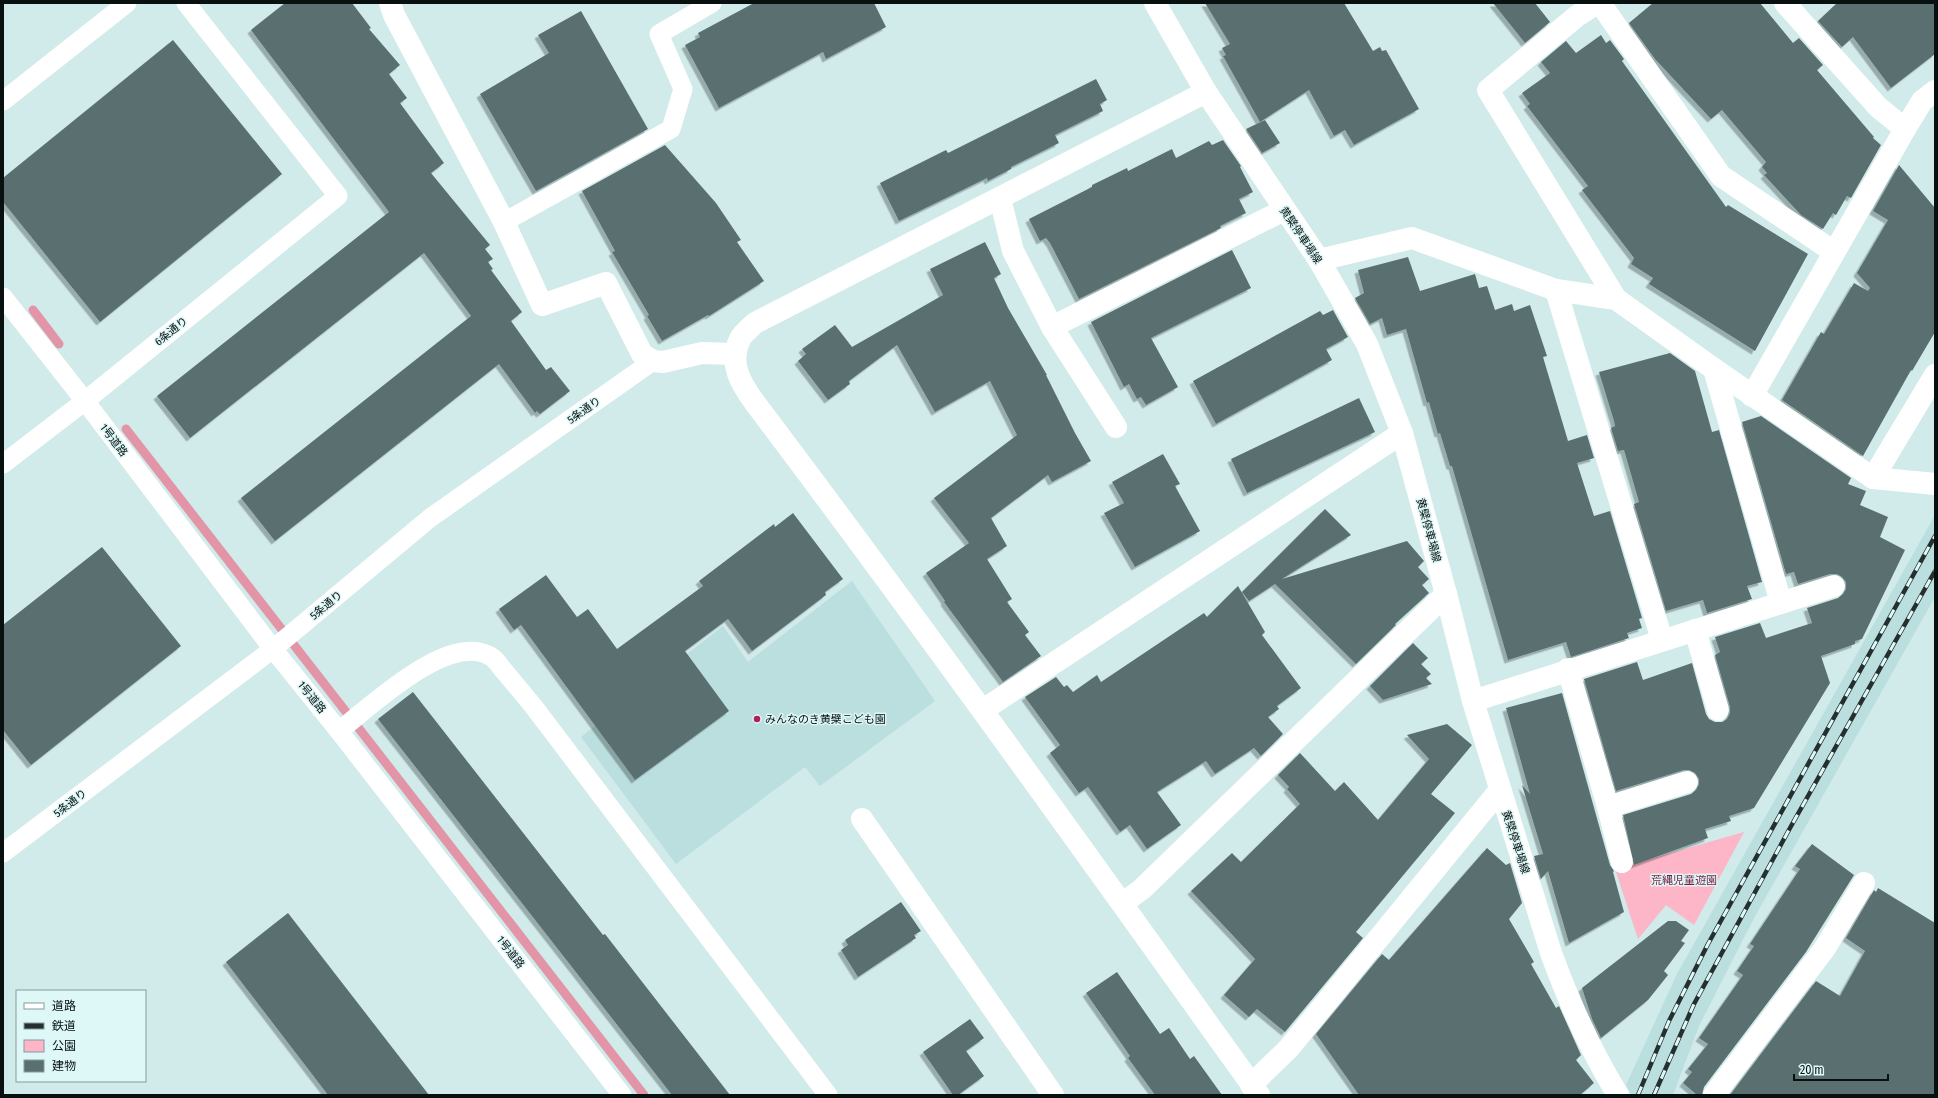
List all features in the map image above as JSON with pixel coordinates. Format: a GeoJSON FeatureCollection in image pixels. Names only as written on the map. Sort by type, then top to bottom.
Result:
{"type":"FeatureCollection","features":[{"type":"Feature","properties":{"kind":"street"},"geometry":{"type":"LineString","coordinates":[[390,3],[394,15],[504,222],[542,305],[606,283],[642,354],[653,361],[663,362],[702,353],[735,354]]}},
{"type":"Feature","properties":{"kind":"street","name":"黄檗停車場線"},"geometry":{"type":"LineString","coordinates":[[1155,3],[1206,92],[1319,260],[1367,344],[1402,433],[1446,594],[1473,701],[1551,953],[1565,992],[1616,1094]]}},
{"type":"Feature","properties":{"kind":"street"},"geometry":{"type":"LineString","coordinates":[[1834,252],[1721,176],[1598,3],[1572,10],[1488,90],[1616,299],[1714,370],[1873,478],[1935,484]]}},
{"type":"Feature","properties":{"kind":"street"},"geometry":{"type":"LineString","coordinates":[[1792,5],[1878,107],[1905,129]]}},
{"type":"Feature","properties":{"kind":"street"},"geometry":{"type":"LineString","coordinates":[[1206,92],[755,323],[741,338],[735,354],[740,381],[983,710],[1123,903],[1255,1090],[1500,791]]}},
{"type":"Feature","properties":{"kind":"street"},"geometry":{"type":"LineString","coordinates":[[1752,396],[1905,129],[1931,102]]}},
{"type":"Feature","properties":{"kind":"street"},"geometry":{"type":"LineString","coordinates":[[1000,198],[1013,251],[1052,327],[1116,427]]}},
{"type":"Feature","properties":{"kind":"street"},"geometry":{"type":"LineString","coordinates":[[1052,327],[1284,210]]}},
{"type":"Feature","properties":{"kind":"street"},"geometry":{"type":"LineString","coordinates":[[1319,260],[1412,238],[1556,290],[1616,299]]}},
{"type":"Feature","properties":{"kind":"street"},"geometry":{"type":"LineString","coordinates":[[1556,290],[1662,640]]}},
{"type":"Feature","properties":{"kind":"street"},"geometry":{"type":"LineString","coordinates":[[1714,370],[1781,603]]}},
{"type":"Feature","properties":{"kind":"street"},"geometry":{"type":"LineString","coordinates":[[1873,478],[1935,375]]}},
{"type":"Feature","properties":{"kind":"street"},"geometry":{"type":"LineString","coordinates":[[983,710],[1402,433]]}},
{"type":"Feature","properties":{"kind":"street"},"geometry":{"type":"LineString","coordinates":[[1473,701],[1568,669],[1834,586]]}},
{"type":"Feature","properties":{"kind":"street"},"geometry":{"type":"LineString","coordinates":[[1123,903],[1142,889],[1446,594]]}},
{"type":"Feature","properties":{"kind":"street"},"geometry":{"type":"LineString","coordinates":[[1695,630],[1718,710]]}},
{"type":"Feature","properties":{"kind":"street"},"geometry":{"type":"LineString","coordinates":[[1568,669],[1608,807],[1622,862]]}},
{"type":"Feature","properties":{"kind":"street"},"geometry":{"type":"LineString","coordinates":[[1608,807],[1687,782]]}},
{"type":"Feature","properties":{"kind":"street"},"geometry":{"type":"LineString","coordinates":[[862,819],[1053,1095]]}},
{"type":"Feature","properties":{"kind":"street"},"geometry":{"type":"LineString","coordinates":[[1714,1095],[1824,948],[1864,883]]}},
{"type":"Feature","properties":{"kind":"lane"},"geometry":{"type":"LineString","coordinates":[[3,101],[127,3]]}},
{"type":"Feature","properties":{"kind":"lane","name":"6条通り"},"geometry":{"type":"LineString","coordinates":[[3,464],[85,401],[338,196],[186,3]]}},
{"type":"Feature","properties":{"kind":"lane"},"geometry":{"type":"LineString","coordinates":[[504,222],[671,129],[683,89],[659,34],[712,3]]}},
{"type":"Feature","properties":{"kind":"lane","name":"1号道路"},"geometry":{"type":"LineString","coordinates":[[3,297],[341,729],[622,1095]]}},
{"type":"Feature","properties":{"kind":"lane","name":"5条通り"},"geometry":{"type":"LineString","coordinates":[[3,853],[276,647],[430,518],[653,361]]}},
{"type":"Feature","properties":{"kind":"lane"},"geometry":{"type":"LineString","coordinates":[[341,729],[410,675],[434,661],[458,652],[473,651],[493,658],[534,707],[828,1095]]}},
{"type":"Feature","properties":{"kind":"shaded area"},"geometry":{"type":"Polygon","coordinates":[[[1935,515],[1935,597],[1754,918],[1699,1026],[1673,1095],[1632,1095],[1626,1085],[1677,974],[1935,515]]]}},
{"type":"Feature","properties":{"kind":"shaded area","name":"みんなのき黄檗こども園"},"geometry":{"type":"Polygon","coordinates":[[[852,581],[935,701],[820,786],[805,767],[676,864],[581,737],[723,626],[748,662],[852,581]]]}},
{"type":"Feature","properties":{"kind":"green space","name":"荒縄児童遊園"},"geometry":{"type":"Polygon","coordinates":[[[1744,832],[1694,925],[1666,905],[1638,939],[1615,869],[1744,832]]]}},
{"type":"Feature","properties":{"kind":"building"},"geometry":{"type":"Polygon","coordinates":[[[285,3],[352,3],[371,28],[369,29],[400,65],[389,74],[407,98],[400,103],[444,163],[431,173],[490,245],[485,249],[493,259],[488,262],[493,269],[491,270],[522,312],[511,321],[546,370],[551,367],[570,391],[540,414],[537,411],[535,413],[499,364],[275,541],[241,498],[471,316],[424,253],[190,438],[157,396],[389,212],[251,30],[285,3]]]}},
{"type":"Feature","properties":{"kind":"building"},"geometry":{"type":"Polygon","coordinates":[[[754,3],[874,3],[886,27],[826,59],[823,52],[719,108],[685,45],[700,37],[698,33],[754,3]]]}},
{"type":"Feature","properties":{"kind":"building"},"geometry":{"type":"Polygon","coordinates":[[[1205,3],[1344,3],[1373,51],[1380,47],[1382,51],[1386,50],[1419,109],[1354,145],[1345,130],[1334,136],[1309,90],[1260,122],[1223,56],[1226,55],[1222,48],[1230,44],[1205,3]]]}},
{"type":"Feature","properties":{"kind":"building"},"geometry":{"type":"Polygon","coordinates":[[[1493,3],[1535,3],[1550,22],[1525,43],[1493,3]]]}},
{"type":"Feature","properties":{"kind":"building"},"geometry":{"type":"Polygon","coordinates":[[[1653,3],[1760,3],[1793,43],[1799,38],[1823,65],[1817,70],[1874,137],[1873,138],[1881,145],[1851,198],[1847,196],[1836,215],[1833,213],[1823,229],[1801,215],[1764,175],[1767,173],[1762,167],[1766,162],[1722,110],[1711,119],[1655,59],[1629,23],[1653,3]]]}},
{"type":"Feature","properties":{"kind":"building"},"geometry":{"type":"Polygon","coordinates":[[[1837,3],[1935,3],[1935,54],[1891,88],[1853,37],[1842,47],[1818,21],[1837,3]]]}},
{"type":"Feature","properties":{"kind":"building"},"geometry":{"type":"Polygon","coordinates":[[[581,11],[648,129],[536,191],[480,94],[549,53],[538,35],[581,11]]]}},
{"type":"Feature","properties":{"kind":"building"},"geometry":{"type":"Polygon","coordinates":[[[1601,35],[1606,43],[1610,40],[1624,59],[1622,61],[1726,207],[1728,205],[1808,254],[1755,351],[1649,284],[1653,278],[1631,264],[1634,258],[1582,190],[1588,186],[1527,106],[1530,104],[1522,93],[1550,73],[1541,62],[1566,41],[1576,53],[1601,35]]]}},
{"type":"Feature","properties":{"kind":"building"},"geometry":{"type":"Polygon","coordinates":[[[173,40],[282,174],[100,322],[3,202],[3,178],[173,40]]]}},
{"type":"Feature","properties":{"kind":"building"},"geometry":{"type":"Polygon","coordinates":[[[1096,79],[1107,100],[1100,104],[1103,111],[1055,135],[1059,143],[1011,167],[1011,169],[988,181],[987,178],[899,221],[880,183],[946,150],[948,153],[1096,79]]]}},
{"type":"Feature","properties":{"kind":"building"},"geometry":{"type":"Polygon","coordinates":[[[1265,120],[1280,143],[1262,153],[1246,129],[1265,120]]]}},
{"type":"Feature","properties":{"kind":"building"},"geometry":{"type":"Polygon","coordinates":[[[1223,140],[1241,166],[1240,167],[1253,192],[1239,199],[1246,213],[1220,226],[1221,228],[1079,299],[1050,243],[1046,238],[1040,241],[1029,219],[1092,187],[1092,185],[1127,168],[1128,171],[1172,149],[1176,158],[1209,141],[1212,145],[1223,140]]]}},
{"type":"Feature","properties":{"kind":"building"},"geometry":{"type":"Polygon","coordinates":[[[665,145],[716,203],[741,240],[737,242],[764,281],[709,316],[708,315],[662,341],[647,316],[649,315],[612,252],[615,251],[582,191],[665,145]]]}},
{"type":"Feature","properties":{"kind":"building"},"geometry":{"type":"Polygon","coordinates":[[[1899,165],[1935,208],[1935,332],[1912,371],[1911,370],[1863,456],[1782,400],[1821,332],[1824,334],[1854,283],[1868,291],[1870,288],[1857,273],[1888,220],[1873,211],[1899,165]]]}},
{"type":"Feature","properties":{"kind":"building"},"geometry":{"type":"Polygon","coordinates":[[[985,242],[1001,274],[994,278],[1008,308],[1047,375],[1075,433],[1091,461],[1052,482],[1048,475],[991,518],[1007,546],[987,559],[1012,599],[1007,602],[1029,632],[1025,635],[1041,656],[1003,682],[944,602],[945,601],[926,573],[969,543],[934,498],[1017,435],[990,381],[935,412],[897,345],[849,381],[850,384],[828,400],[798,361],[806,354],[802,349],[835,325],[852,347],[943,295],[930,269],[985,242]]]}},
{"type":"Feature","properties":{"kind":"building"},"geometry":{"type":"Polygon","coordinates":[[[1232,250],[1251,288],[1151,338],[1178,387],[1146,405],[1141,397],[1137,399],[1129,384],[1124,387],[1091,322],[1232,250]]]}},
{"type":"Feature","properties":{"kind":"building"},"geometry":{"type":"Polygon","coordinates":[[[1408,257],[1420,291],[1475,274],[1479,288],[1487,286],[1495,310],[1512,304],[1514,311],[1530,305],[1547,356],[1543,357],[1568,441],[1587,435],[1594,458],[1577,463],[1594,516],[1610,511],[1642,618],[1639,619],[1642,628],[1627,633],[1629,638],[1571,657],[1566,642],[1508,660],[1452,466],[1450,466],[1440,433],[1438,434],[1429,402],[1427,403],[1406,329],[1387,335],[1382,318],[1370,324],[1355,298],[1364,293],[1358,270],[1408,257]]]}},
{"type":"Feature","properties":{"kind":"building"},"geometry":{"type":"Polygon","coordinates":[[[1333,310],[1348,337],[1326,349],[1332,360],[1216,424],[1193,381],[1320,311],[1323,315],[1333,310]]]}},
{"type":"Feature","properties":{"kind":"building"},"geometry":{"type":"Polygon","coordinates":[[[1670,353],[1695,371],[1712,432],[1719,430],[1762,582],[1747,586],[1752,599],[1707,613],[1703,600],[1666,611],[1634,504],[1639,502],[1624,450],[1618,451],[1611,428],[1615,426],[1614,421],[1599,372],[1670,353]]]}},
{"type":"Feature","properties":{"kind":"building"},"geometry":{"type":"Polygon","coordinates":[[[1359,398],[1375,432],[1247,493],[1231,459],[1359,398]]]}},
{"type":"Feature","properties":{"kind":"building"},"geometry":{"type":"Polygon","coordinates":[[[1761,416],[1851,478],[1848,484],[1866,491],[1860,505],[1888,517],[1880,537],[1905,550],[1862,639],[1855,641],[1855,644],[1821,656],[1830,683],[1754,808],[1729,816],[1731,821],[1705,829],[1708,838],[1634,865],[1623,815],[1691,794],[1696,790],[1699,784],[1699,779],[1695,773],[1689,770],[1684,770],[1616,791],[1584,679],[1637,662],[1643,680],[1692,663],[1706,714],[1709,719],[1715,722],[1722,722],[1727,719],[1730,713],[1730,707],[1715,655],[1720,652],[1715,637],[1760,623],[1766,638],[1812,623],[1807,608],[1838,598],[1846,589],[1846,582],[1837,574],[1830,574],[1798,584],[1794,572],[1786,574],[1742,422],[1761,416]]]}},
{"type":"Feature","properties":{"kind":"building"},"geometry":{"type":"Polygon","coordinates":[[[1163,454],[1180,484],[1175,486],[1200,531],[1135,567],[1104,513],[1124,503],[1112,482],[1163,454]]]}},
{"type":"Feature","properties":{"kind":"building"},"geometry":{"type":"Polygon","coordinates":[[[1325,509],[1351,535],[1282,579],[1407,541],[1424,561],[1418,567],[1429,579],[1422,585],[1429,593],[1395,624],[1396,625],[1356,664],[1275,584],[1249,601],[1242,592],[1325,509]]]}},
{"type":"Feature","properties":{"kind":"building"},"geometry":{"type":"Polygon","coordinates":[[[793,513],[843,579],[825,592],[826,595],[752,651],[728,619],[685,651],[729,711],[635,780],[521,625],[514,630],[499,609],[546,575],[577,617],[588,609],[617,649],[703,586],[699,581],[774,524],[775,527],[793,513]]]}},
{"type":"Feature","properties":{"kind":"building"},"geometry":{"type":"Polygon","coordinates":[[[102,547],[181,646],[31,765],[3,730],[3,625],[102,547]]]}},
{"type":"Feature","properties":{"kind":"building"},"geometry":{"type":"Polygon","coordinates":[[[1238,586],[1265,632],[1262,635],[1301,688],[1277,706],[1279,709],[1268,717],[1283,734],[1261,756],[1254,748],[1215,774],[1206,761],[1157,792],[1181,825],[1147,849],[1130,825],[1120,832],[1088,787],[1079,793],[1050,753],[1060,745],[1025,697],[1056,677],[1064,687],[1067,685],[1073,692],[1097,675],[1101,682],[1204,613],[1207,617],[1238,586]]]}},
{"type":"Feature","properties":{"kind":"building"},"geometry":{"type":"Polygon","coordinates":[[[1413,643],[1428,658],[1421,664],[1431,674],[1426,678],[1432,684],[1383,700],[1370,686],[1413,643]]]}},
{"type":"Feature","properties":{"kind":"building"},"geometry":{"type":"Polygon","coordinates":[[[413,692],[603,935],[605,934],[730,1095],[672,1095],[378,719],[413,692]]]}},
{"type":"Feature","properties":{"kind":"building"},"geometry":{"type":"Polygon","coordinates":[[[1562,693],[1610,865],[1614,871],[1613,872],[1624,912],[1569,943],[1548,871],[1541,879],[1534,856],[1543,854],[1522,785],[1530,794],[1506,708],[1562,693]]]}},
{"type":"Feature","properties":{"kind":"building"},"geometry":{"type":"Polygon","coordinates":[[[1447,724],[1472,745],[1431,794],[1455,813],[1356,932],[1363,938],[1285,1032],[1257,1009],[1249,1017],[1224,995],[1255,959],[1191,891],[1232,853],[1241,862],[1300,804],[1287,789],[1289,787],[1278,775],[1300,753],[1335,791],[1344,782],[1378,820],[1429,759],[1407,735],[1447,724]]]}},
{"type":"Feature","properties":{"kind":"building"},"geometry":{"type":"Polygon","coordinates":[[[1812,844],[1854,875],[1806,952],[1704,1087],[1702,1095],[1697,1095],[1683,1083],[1692,1072],[1688,1069],[1708,1044],[1699,1038],[1743,975],[1737,971],[1754,946],[1750,944],[1800,869],[1795,866],[1812,844]]]}},
{"type":"Feature","properties":{"kind":"building"},"geometry":{"type":"Polygon","coordinates":[[[1487,848],[1506,865],[1510,863],[1522,903],[1509,919],[1534,962],[1531,964],[1556,1008],[1559,1006],[1581,1055],[1576,1060],[1594,1083],[1580,1095],[1359,1095],[1316,1034],[1382,954],[1389,960],[1487,848]]]}},
{"type":"Feature","properties":{"kind":"building"},"geometry":{"type":"Polygon","coordinates":[[[1878,888],[1935,923],[1935,1095],[1730,1095],[1816,981],[1840,996],[1865,951],[1846,938],[1874,890],[1876,892],[1878,888]]]}},
{"type":"Feature","properties":{"kind":"building"},"geometry":{"type":"Polygon","coordinates":[[[901,902],[921,931],[914,935],[916,938],[858,977],[841,950],[848,945],[845,940],[901,902]]]}},
{"type":"Feature","properties":{"kind":"building"},"geometry":{"type":"Polygon","coordinates":[[[288,913],[429,1095],[328,1095],[226,962],[288,913]]]}},
{"type":"Feature","properties":{"kind":"building"},"geometry":{"type":"Polygon","coordinates":[[[1668,921],[1676,921],[1689,930],[1681,941],[1685,943],[1664,971],[1668,975],[1648,1000],[1601,1038],[1592,1019],[1582,988],[1668,921]]]}},
{"type":"Feature","properties":{"kind":"building"},"geometry":{"type":"Polygon","coordinates":[[[1117,972],[1160,1034],[1169,1028],[1190,1059],[1194,1056],[1222,1095],[1155,1095],[1128,1058],[1130,1056],[1086,993],[1117,972]]]}},
{"type":"Feature","properties":{"kind":"building"},"geometry":{"type":"Polygon","coordinates":[[[970,1019],[984,1038],[966,1051],[984,1076],[958,1095],[953,1095],[923,1052],[970,1019]]]}},
{"type":"Feature","properties":{"kind":"waterway"},"geometry":{"type":"LineString","coordinates":[[33,310],[59,344]]}},
{"type":"Feature","properties":{"kind":"waterway"},"geometry":{"type":"LineString","coordinates":[[126,429],[644,1095]]}},
{"type":"Feature","properties":{"kind":"railway"},"geometry":{"type":"LineString","coordinates":[[1638,1095],[1669,1021],[1708,944],[1935,536]]}},
{"type":"Feature","properties":{"kind":"railway"},"geometry":{"type":"LineString","coordinates":[[1654,1095],[1694,1004],[1790,828],[1935,571]]}},
{"type":"Feature","properties":{"kind":"place","name":"みんなのき黄檗こども園"},"geometry":{"type":"Point","coordinates":[757,719]}}]}
